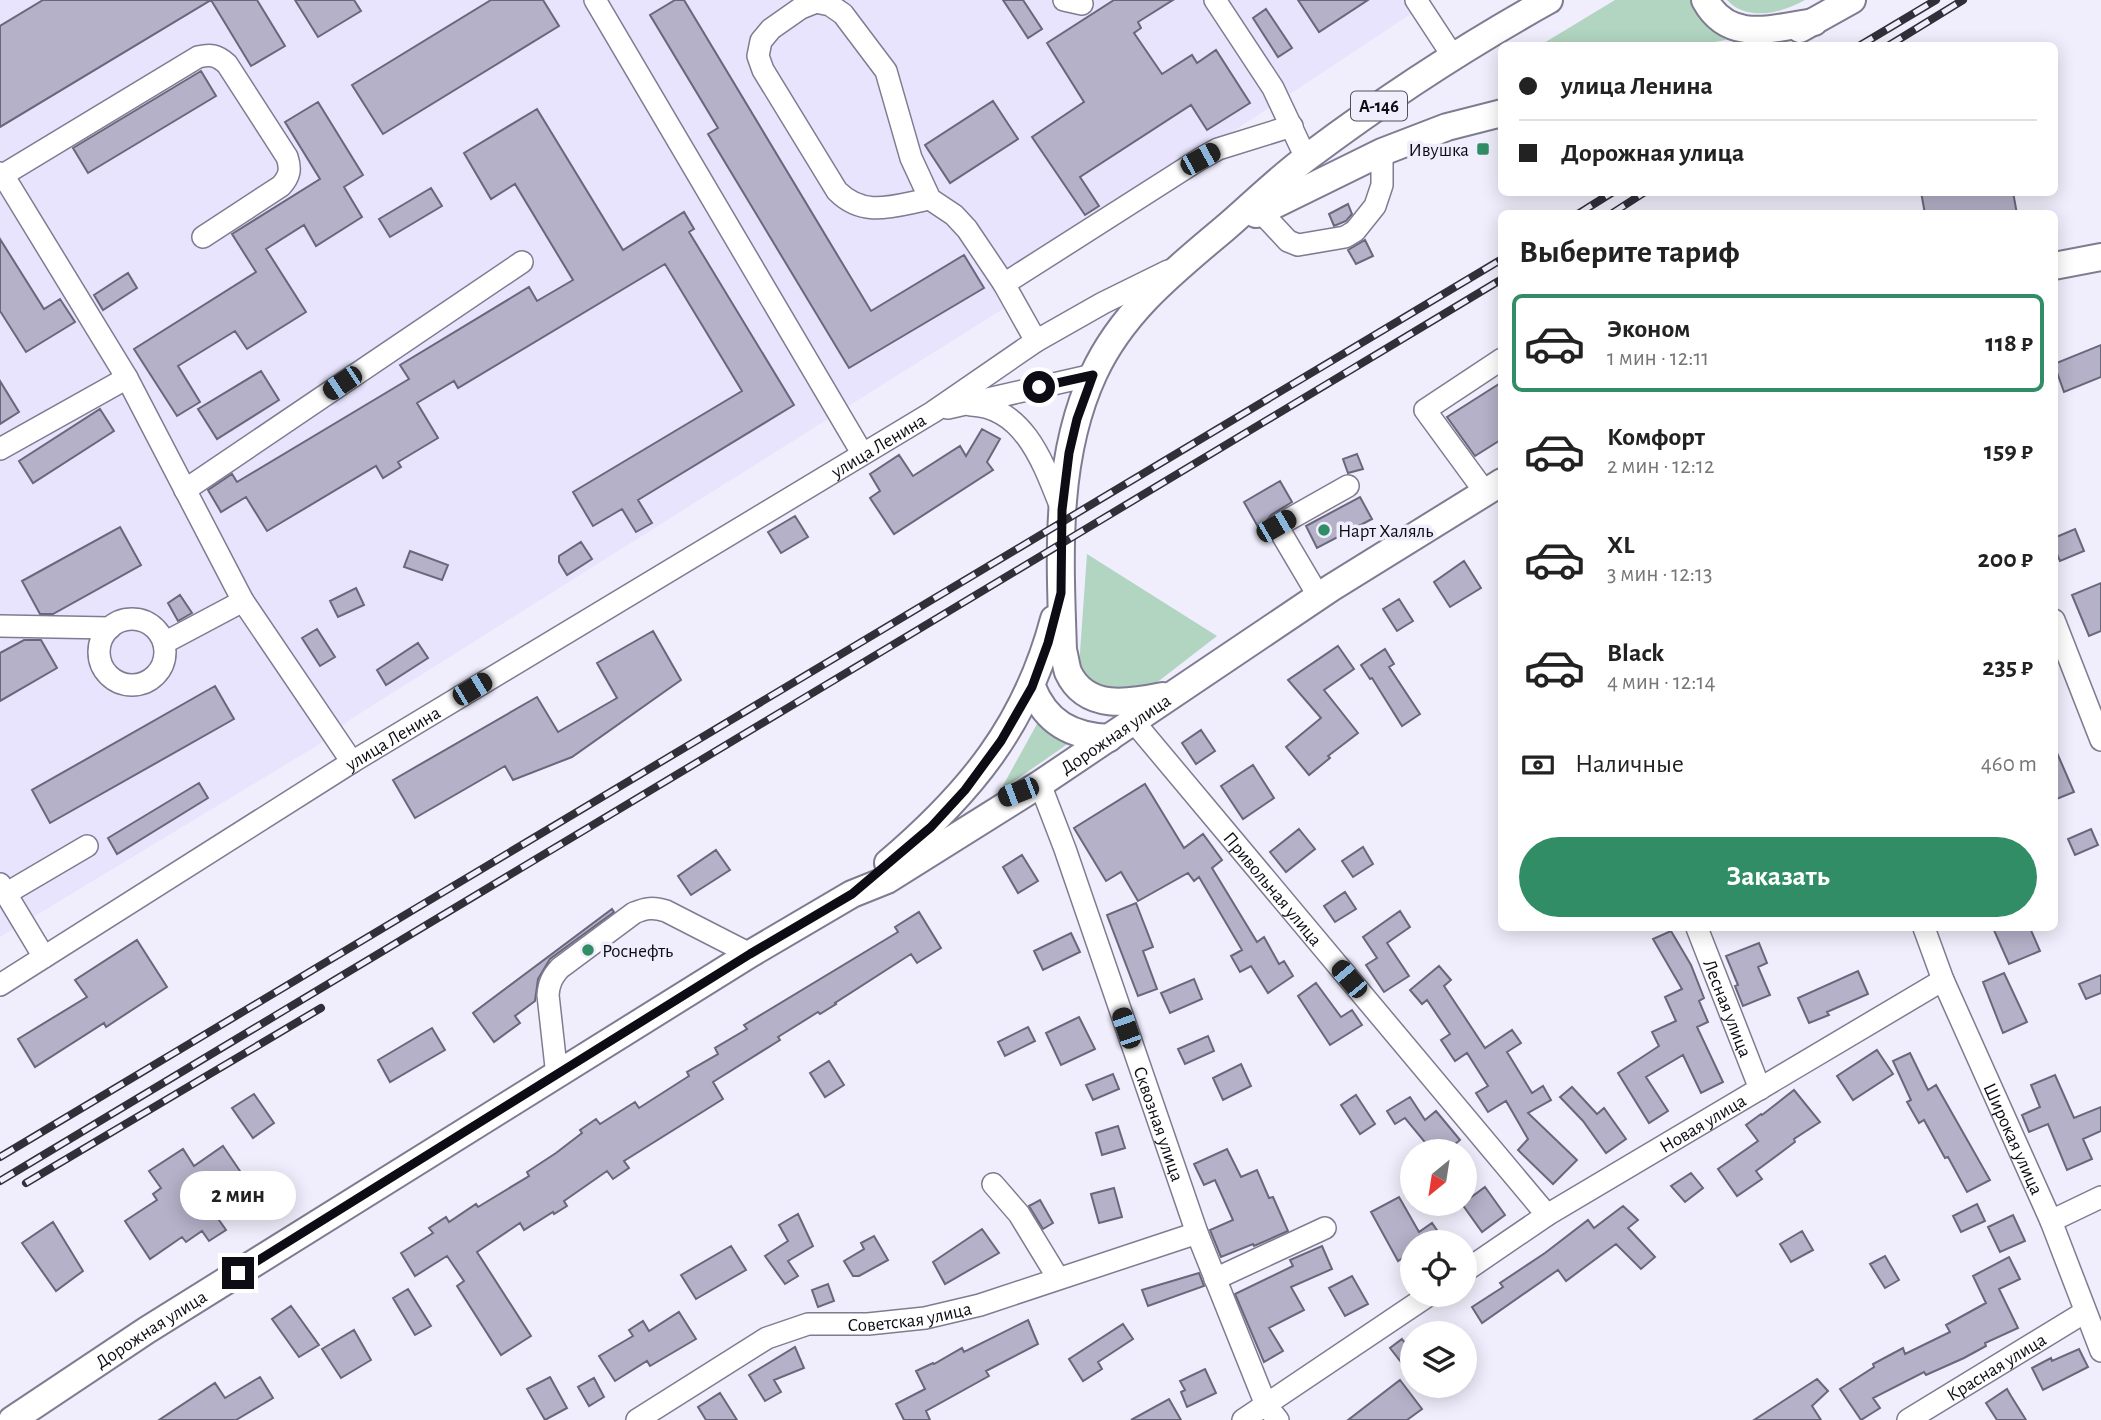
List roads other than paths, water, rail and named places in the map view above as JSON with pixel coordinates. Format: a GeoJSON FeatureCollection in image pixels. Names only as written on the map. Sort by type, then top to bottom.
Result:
{"type":"FeatureCollection","features":[{"type":"Feature","properties":{"kind":"main road","name":"улица Ленина"},"geometry":{"type":"LineString","coordinates":[[1179,265],[1306,158],[1373,110],[1549,0]]}},
{"type":"Feature","properties":{"kind":"main road"},"geometry":{"type":"LineString","coordinates":[[1705,0],[1715,16],[1735,28],[1762,30],[1814,22]]}},
{"type":"Feature","properties":{"kind":"main road"},"geometry":{"type":"LineString","coordinates":[[1772,42],[1852,0]]}},
{"type":"Feature","properties":{"kind":"main road","name":"улица Ленина"},"geometry":{"type":"LineString","coordinates":[[1223,230],[1382,152],[1447,128],[1498,114]]}},
{"type":"Feature","properties":{"kind":"main road"},"geometry":{"type":"LineString","coordinates":[[2058,265],[2101,257]]}},
{"type":"Feature","properties":{"kind":"main road","name":"А-146"},"geometry":{"type":"LineString","coordinates":[[852,894],[931,827],[965,790],[1001,741],[1032,687],[1048,643],[1061,593],[1062,510],[1069,453],[1077,419],[1093,375],[1111,339],[1136,307],[1179,265]]}},
{"type":"Feature","properties":{"kind":"main road","name":"Дорожная улица"},"geometry":{"type":"LineString","coordinates":[[12,1420],[147,1330],[750,954],[852,894],[887,880],[1040,784],[1319,597],[1493,487]]}},
{"type":"Feature","properties":{"kind":"main road"},"geometry":{"type":"LineString","coordinates":[[1061,593],[1063,650],[1069,673],[1083,692],[1102,701],[1128,703],[1174,694]]}},
{"type":"Feature","properties":{"kind":"main road"},"geometry":{"type":"LineString","coordinates":[[1032,687],[1038,701],[1051,718],[1068,730],[1088,737],[1109,738]]}},
{"type":"Feature","properties":{"kind":"main road"},"geometry":{"type":"LineString","coordinates":[[931,827],[1040,784]]}},
{"type":"Feature","properties":{"kind":"street"},"geometry":{"type":"LineString","coordinates":[[595,0],[862,453]]}},
{"type":"Feature","properties":{"kind":"street"},"geometry":{"type":"LineString","coordinates":[[1215,0],[1273,88],[1306,158]]}},
{"type":"Feature","properties":{"kind":"street"},"geometry":{"type":"LineString","coordinates":[[1416,0],[1454,58]]}},
{"type":"Feature","properties":{"kind":"street"},"geometry":{"type":"LineString","coordinates":[[930,199],[880,208],[863,208],[848,202],[837,191],[762,70],[758,56],[761,41],[771,29],[801,8],[816,2],[830,5],[843,14],[887,71],[911,158],[930,199],[954,215],[967,229],[1036,341]]}},
{"type":"Feature","properties":{"kind":"street"},"geometry":{"type":"LineString","coordinates":[[203,237],[281,186],[288,177],[290,167],[287,157],[227,64],[219,57],[209,54],[198,57],[2,174],[127,378],[243,601],[352,762]]}},
{"type":"Feature","properties":{"kind":"street"},"geometry":{"type":"LineString","coordinates":[[1003,284],[1218,149],[1292,126]]}},
{"type":"Feature","properties":{"kind":"street"},"geometry":{"type":"LineString","coordinates":[[1261,212],[1288,241],[1298,244],[1308,245],[1345,237],[1355,231],[1375,206],[1382,185],[1382,152]]}},
{"type":"Feature","properties":{"kind":"street"},"geometry":{"type":"LineString","coordinates":[[185,489],[522,262]]}},
{"type":"Feature","properties":{"kind":"street","name":"улица Ленина"},"geometry":{"type":"LineString","coordinates":[[0,985],[352,762],[933,412],[1036,341],[1103,303],[1179,265]]}},
{"type":"Feature","properties":{"kind":"street"},"geometry":{"type":"LineString","coordinates":[[1493,487],[1425,410],[1498,362]]}},
{"type":"Feature","properties":{"kind":"street","name":"улица Ленина"},"geometry":{"type":"LineString","coordinates":[[933,412],[1093,375]]}},
{"type":"Feature","properties":{"kind":"street"},"geometry":{"type":"LineString","coordinates":[[0,449],[127,378]]}},
{"type":"Feature","properties":{"kind":"street","name":"улица Ленина"},"geometry":{"type":"LineString","coordinates":[[958,405],[984,406],[1016,424],[1034,448],[1062,510]]}},
{"type":"Feature","properties":{"kind":"street"},"geometry":{"type":"LineString","coordinates":[[1319,597],[1276,526],[1348,486]]}},
{"type":"Feature","properties":{"kind":"street"},"geometry":{"type":"LineString","coordinates":[[164,643],[243,601]]}},
{"type":"Feature","properties":{"kind":"street"},"geometry":{"type":"LineString","coordinates":[[141,621],[159,633],[164,643],[163,665],[149,681],[135,685],[119,682],[110,676],[100,657],[104,636],[120,622],[141,621]]}},
{"type":"Feature","properties":{"kind":"street"},"geometry":{"type":"LineString","coordinates":[[0,626],[110,628]]}},
{"type":"Feature","properties":{"kind":"street"},"geometry":{"type":"LineString","coordinates":[[2058,630],[2101,740]]}},
{"type":"Feature","properties":{"kind":"street","name":"Привольная улица"},"geometry":{"type":"LineString","coordinates":[[1134,722],[1547,1215]]}},
{"type":"Feature","properties":{"kind":"street","name":"Сквозная улица"},"geometry":{"type":"LineString","coordinates":[[1040,784],[1197,1233],[1272,1413]]}},
{"type":"Feature","properties":{"kind":"street"},"geometry":{"type":"LineString","coordinates":[[44,957],[3,888],[87,846]]}},
{"type":"Feature","properties":{"kind":"street"},"geometry":{"type":"LineString","coordinates":[[557,1076],[548,985],[553,975],[634,913],[644,908],[666,911],[750,954]]}},
{"type":"Feature","properties":{"kind":"street","name":"Лесная улица"},"geometry":{"type":"LineString","coordinates":[[1699,931],[1760,1088]]}},
{"type":"Feature","properties":{"kind":"street","name":"Широкая улица"},"geometry":{"type":"LineString","coordinates":[[1925,931],[1943,979],[2051,1221],[2101,1351]]}},
{"type":"Feature","properties":{"kind":"street","name":"Новая улица"},"geometry":{"type":"LineString","coordinates":[[1477,1263],[1547,1215],[1943,979]]}},
{"type":"Feature","properties":{"kind":"street"},"geometry":{"type":"LineString","coordinates":[[993,1184],[1019,1214],[1058,1278]]}},
{"type":"Feature","properties":{"kind":"street"},"geometry":{"type":"LineString","coordinates":[[2051,1221],[2101,1197]]}},
{"type":"Feature","properties":{"kind":"street"},"geometry":{"type":"LineString","coordinates":[[1215,1279],[1325,1228]]}},
{"type":"Feature","properties":{"kind":"street","name":"Советская улица"},"geometry":{"type":"LineString","coordinates":[[637,1420],[767,1338],[808,1324],[868,1324],[925,1318],[980,1305],[1197,1233]]}},
{"type":"Feature","properties":{"kind":"street"},"geometry":{"type":"LineString","coordinates":[[1243,1420],[1272,1413],[1413,1307]]}},
{"type":"Feature","properties":{"kind":"street","name":"Красная улица"},"geometry":{"type":"LineString","coordinates":[[1908,1420],[2085,1312]]}},
{"type":"Feature","properties":{"kind":"railway"},"geometry":{"type":"LineString","coordinates":[[1866,42],[1936,0]]}},
{"type":"Feature","properties":{"kind":"railway"},"geometry":{"type":"LineString","coordinates":[[1895,42],[1963,0]]}},
{"type":"Feature","properties":{"kind":"railway"},"geometry":{"type":"LineString","coordinates":[[1584,210],[1607,196]]}},
{"type":"Feature","properties":{"kind":"railway"},"geometry":{"type":"LineString","coordinates":[[1617,210],[1639,196]]}},
{"type":"Feature","properties":{"kind":"railway"},"geometry":{"type":"LineString","coordinates":[[0,1157],[1498,261]]}},
{"type":"Feature","properties":{"kind":"railway"},"geometry":{"type":"LineString","coordinates":[[0,1181],[1498,281]]}},
{"type":"Feature","properties":{"kind":"railway"},"geometry":{"type":"LineString","coordinates":[[26,1183],[321,1008]]}},
{"type":"Feature","properties":{"kind":"place","name":"Ивушка"},"geometry":{"type":"Point","coordinates":[1483,149]}},
{"type":"Feature","properties":{"kind":"place","name":"Нарт Халяль"},"geometry":{"type":"Point","coordinates":[1324,530]}},
{"type":"Feature","properties":{"kind":"place","name":"Роснефть"},"geometry":{"type":"Point","coordinates":[588,950]}}]}
